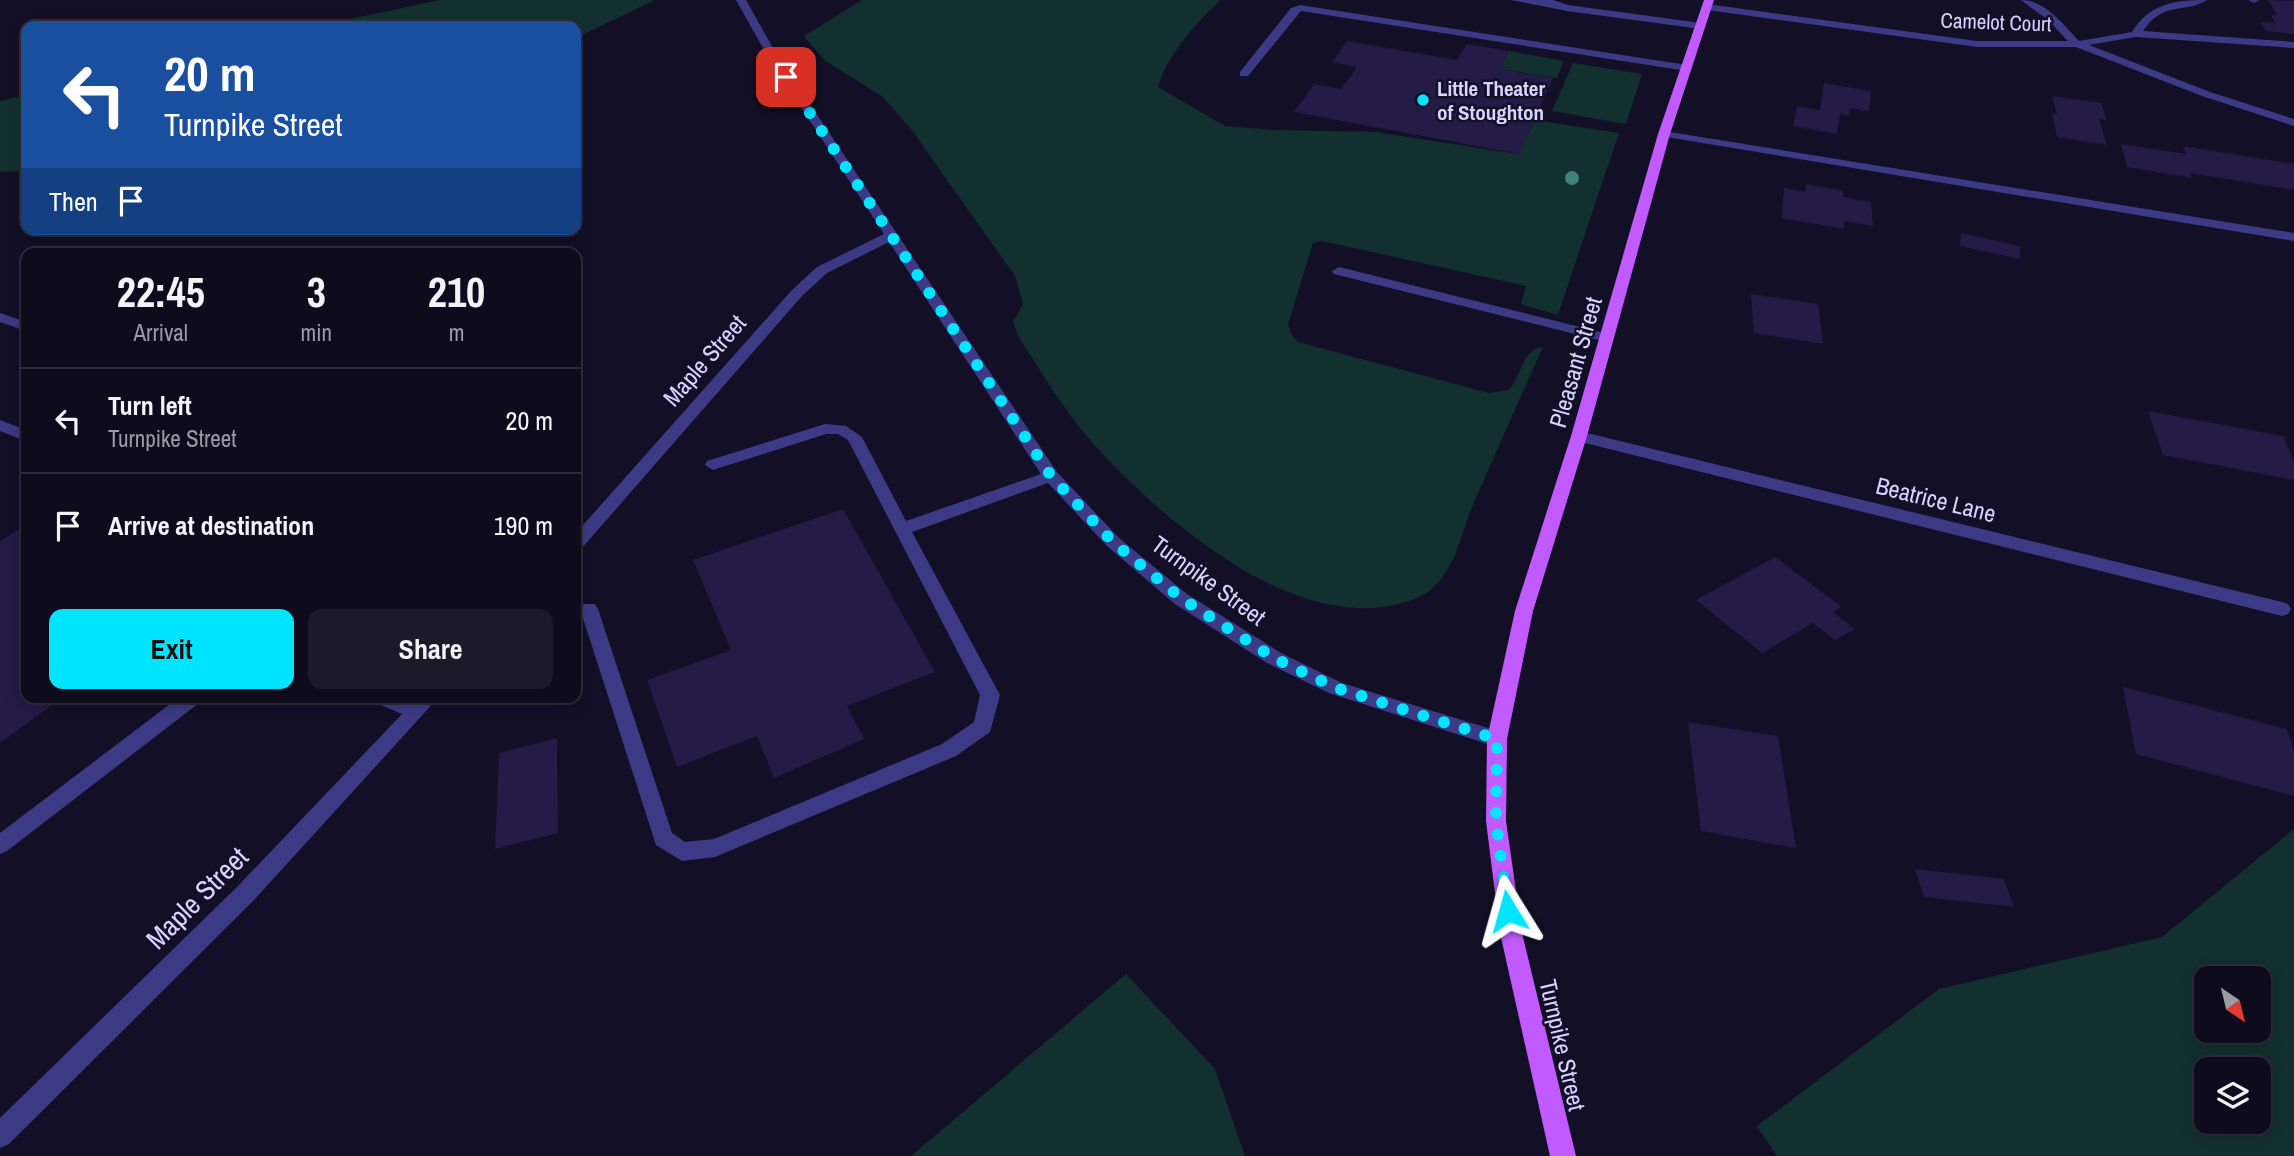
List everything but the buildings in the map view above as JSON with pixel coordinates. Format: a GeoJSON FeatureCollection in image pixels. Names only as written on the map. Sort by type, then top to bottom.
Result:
{"type":"FeatureCollection","features":[{"type":"Feature","properties":{"kind":"main road","name":"Pleasant Street"},"geometry":{"type":"LineString","coordinates":[[1497,739],[1524,611],[1579,436],[1664,134],[1708,3]]}},
{"type":"Feature","properties":{"kind":"main road","name":"Turnpike Street"},"geometry":{"type":"LineString","coordinates":[[1497,739],[1496,821],[1511,933],[1563,1156]]}},
{"type":"Feature","properties":{"kind":"street","name":"Turnpike Street"},"geometry":{"type":"LineString","coordinates":[[741,0],[772,55],[1051,476],[1113,542],[1181,598],[1274,658],[1336,688],[1497,739]]}},
{"type":"Feature","properties":{"kind":"street"},"geometry":{"type":"LineString","coordinates":[[1516,0],[1701,26]]}},
{"type":"Feature","properties":{"kind":"street"},"geometry":{"type":"LineString","coordinates":[[1543,0],[1567,8]]}},
{"type":"Feature","properties":{"kind":"street"},"geometry":{"type":"LineString","coordinates":[[2026,0],[2052,19],[2077,44],[2206,94],[2294,123]]}},
{"type":"Feature","properties":{"kind":"street"},"geometry":{"type":"LineString","coordinates":[[2136,34],[2144,19],[2154,10],[2202,0]]}},
{"type":"Feature","properties":{"kind":"street","name":"Camelot Court"},"geometry":{"type":"LineString","coordinates":[[1708,3],[1951,42],[2077,44]]}},
{"type":"Feature","properties":{"kind":"street"},"geometry":{"type":"LineString","coordinates":[[1244,74],[1294,10],[1300,8],[1687,68]]}},
{"type":"Feature","properties":{"kind":"street"},"geometry":{"type":"LineString","coordinates":[[2077,44],[2136,34],[2181,35],[2294,45]]}},
{"type":"Feature","properties":{"kind":"street"},"geometry":{"type":"LineString","coordinates":[[1664,134],[2294,237]]}},
{"type":"Feature","properties":{"kind":"street","name":"Maple Street"},"geometry":{"type":"LineString","coordinates":[[583,527],[797,293],[822,270],[891,236]]}},
{"type":"Feature","properties":{"kind":"street"},"geometry":{"type":"LineString","coordinates":[[1339,271],[1607,338]]}},
{"type":"Feature","properties":{"kind":"street"},"geometry":{"type":"LineString","coordinates":[[0,317],[21,325]]}},
{"type":"Feature","properties":{"kind":"street"},"geometry":{"type":"LineString","coordinates":[[0,425],[21,434]]}},
{"type":"Feature","properties":{"kind":"street"},"geometry":{"type":"LineString","coordinates":[[589,609],[663,839],[681,852],[715,848],[949,750],[983,726],[990,695],[854,437],[841,429],[825,429],[713,466]]}},
{"type":"Feature","properties":{"kind":"street"},"geometry":{"type":"LineString","coordinates":[[0,442],[21,434]]}},
{"type":"Feature","properties":{"kind":"street","name":"Beatrice Lane"},"geometry":{"type":"LineString","coordinates":[[1579,436],[2282,609]]}},
{"type":"Feature","properties":{"kind":"street"},"geometry":{"type":"LineString","coordinates":[[902,529],[1051,476]]}},
{"type":"Feature","properties":{"kind":"street"},"geometry":{"type":"LineString","coordinates":[[0,845],[185,703]]}},
{"type":"Feature","properties":{"kind":"street","name":"Maple Street"},"geometry":{"type":"LineString","coordinates":[[0,1135],[245,894],[423,705]]}},
{"type":"Feature","properties":{"kind":"green space"},"geometry":{"type":"Polygon","coordinates":[[[440,0],[655,0],[581,36],[581,21],[341,21],[440,0]]]}},
{"type":"Feature","properties":{"kind":"green space"},"geometry":{"type":"Polygon","coordinates":[[[862,0],[1221,0],[1184,40],[1168,63],[1158,87],[1225,126],[1376,132],[1518,154],[1535,120],[1619,133],[1558,315],[1521,304],[1526,286],[1322,241],[1313,243],[1288,324],[1291,334],[1298,342],[1489,393],[1509,390],[1526,358],[1536,349],[1543,347],[1472,507],[1453,560],[1430,591],[1408,602],[1390,606],[1350,608],[1310,600],[1269,584],[1230,562],[1192,535],[1157,507],[1098,449],[1076,423],[1018,336],[1013,322],[1023,304],[1015,276],[911,129],[883,97],[824,60],[804,36],[862,0]]]}},
{"type":"Feature","properties":{"kind":"green space"},"geometry":{"type":"Polygon","coordinates":[[[1509,51],[1564,61],[1557,78],[1500,69],[1509,51]]]}},
{"type":"Feature","properties":{"kind":"green space"},"geometry":{"type":"Polygon","coordinates":[[[1573,63],[1642,74],[1626,124],[1552,111],[1573,63]]]}},
{"type":"Feature","properties":{"kind":"green space"},"geometry":{"type":"Polygon","coordinates":[[[21,96],[21,171],[0,172],[0,101],[21,96]]]}},
{"type":"Feature","properties":{"kind":"green space"},"geometry":{"type":"Polygon","coordinates":[[[2294,829],[2294,1156],[1777,1156],[1757,1126],[1939,989],[2162,937],[2294,829]]]}},
{"type":"Feature","properties":{"kind":"green space"},"geometry":{"type":"Polygon","coordinates":[[[1126,974],[1215,1069],[1245,1156],[911,1156],[1126,974]]]}},
{"type":"Feature","properties":{"kind":"place","name":"Little Theater of Stoughton"},"geometry":{"type":"Point","coordinates":[1423,100]}},
{"type":"Feature","properties":{"kind":"route"},"geometry":{"type":"LineString","coordinates":[[786,77],[1051,476],[1113,542],[1181,598],[1274,658],[1336,688],[1497,739],[1496,821],[1508,911]]}}]}
